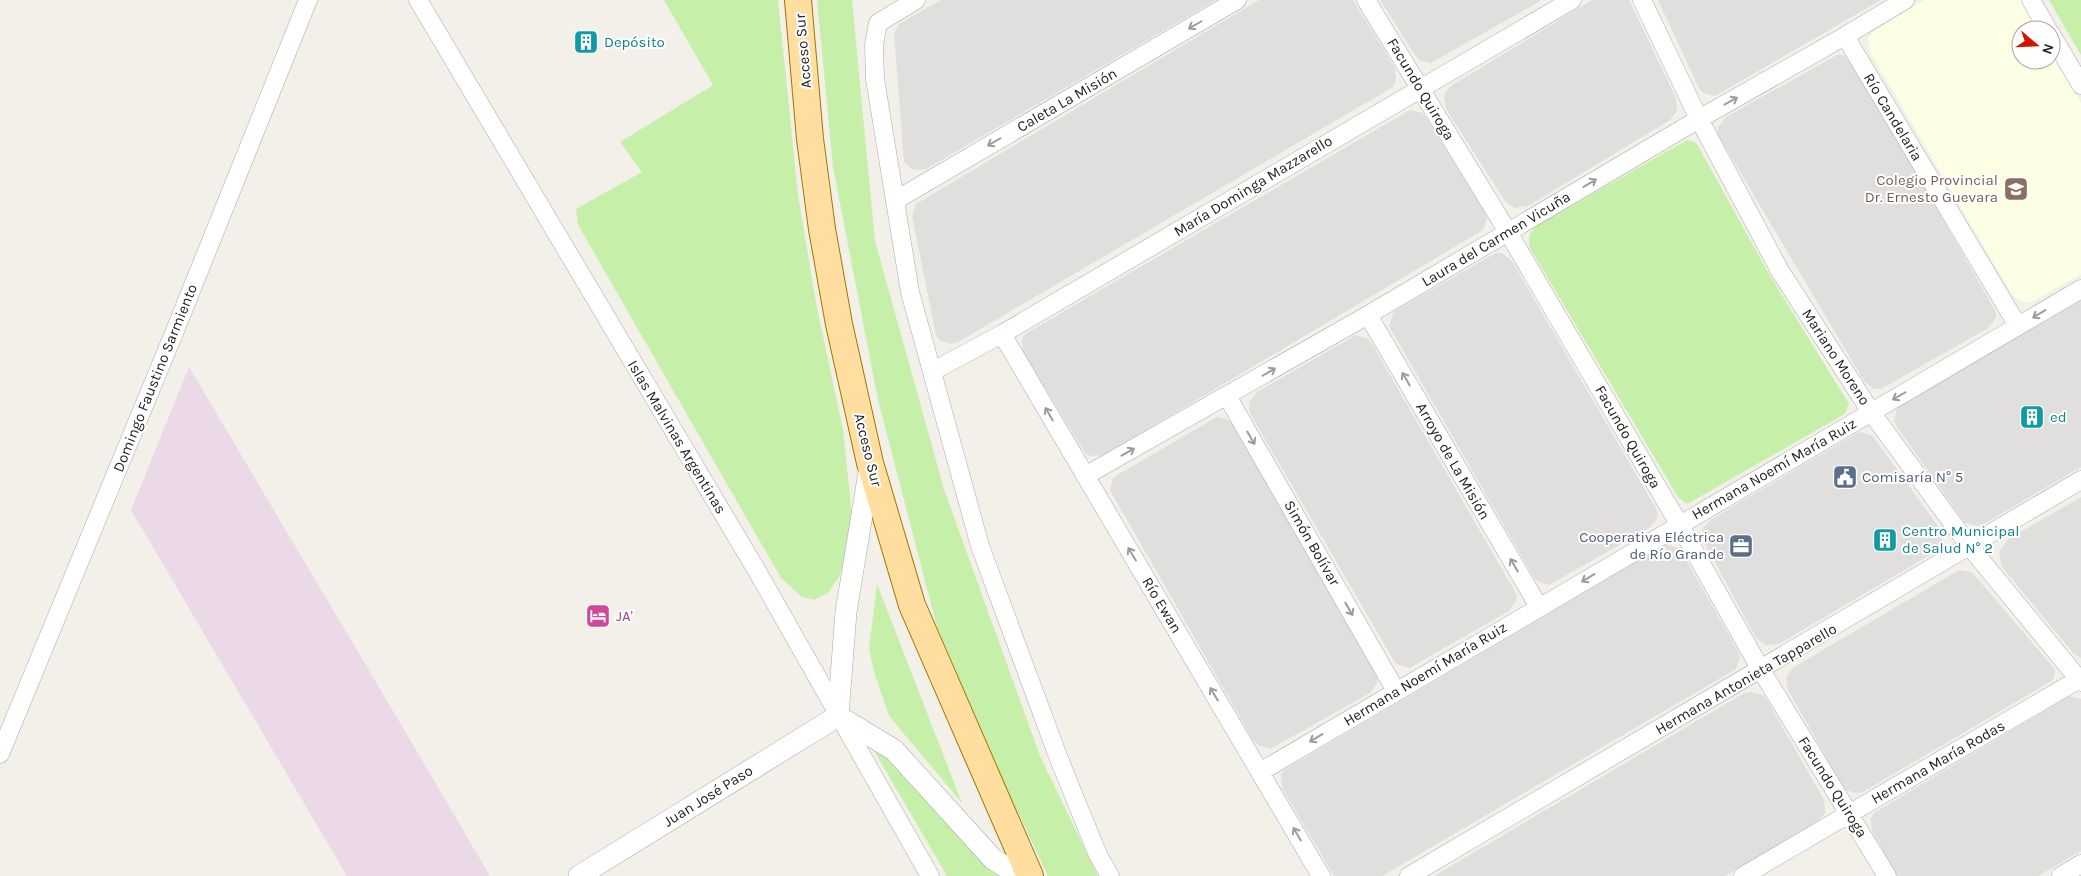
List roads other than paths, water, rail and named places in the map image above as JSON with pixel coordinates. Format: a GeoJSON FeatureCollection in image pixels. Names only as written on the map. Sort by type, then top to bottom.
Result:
{"type":"FeatureCollection","features":[{"type":"Feature","properties":{"kind":"main road","name":"Acceso Sur"},"geometry":{"type":"LineString","coordinates":[[798,0],[810,139],[822,229],[839,324],[870,463],[912,605],[1030,876]]}},
{"type":"Feature","properties":{"kind":"street","name":"Domingo Faustino Sarmiento"},"geometry":{"type":"LineString","coordinates":[[0,754],[174,333],[308,0]]}},
{"type":"Feature","properties":{"kind":"street","name":"Islas Malvinas Argentinas"},"geometry":{"type":"LineString","coordinates":[[418,0],[757,571],[930,876]]}},
{"type":"Feature","properties":{"kind":"street"},"geometry":{"type":"LineString","coordinates":[[916,0],[878,24],[874,45],[875,78],[910,292],[980,546],[1059,759],[1098,855],[1110,876]]}},
{"type":"Feature","properties":{"kind":"street","name":"Caleta La Misión"},"geometry":{"type":"LineString","coordinates":[[896,200],[1237,0]]}},
{"type":"Feature","properties":{"kind":"street","name":"Facundo Quiroga"},"geometry":{"type":"LineString","coordinates":[[1366,0],[1508,232],[1679,524],[1761,670],[1887,876]]}},
{"type":"Feature","properties":{"kind":"street","name":"María Dominga Mazzarello"},"geometry":{"type":"LineString","coordinates":[[933,371],[1002,334],[1572,0]]}},
{"type":"Feature","properties":{"kind":"street","name":"Mariano Moreno"},"geometry":{"type":"LineString","coordinates":[[1642,0],[1699,118],[1780,271],[1871,412],[1970,547],[2080,680]]}},
{"type":"Feature","properties":{"kind":"street","name":"Laura del Carmen Vicuña"},"geometry":{"type":"LineString","coordinates":[[1085,476],[1368,315],[1699,118],[1905,0]]}},
{"type":"Feature","properties":{"kind":"street"},"geometry":{"type":"LineString","coordinates":[[2030,0],[2042,20]]}},
{"type":"Feature","properties":{"kind":"street","name":"Río Candelaria"},"geometry":{"type":"LineString","coordinates":[[1845,36],[2018,326]]}},
{"type":"Feature","properties":{"kind":"street"},"geometry":{"type":"LineString","coordinates":[[2061,51],[2081,85]]}},
{"type":"Feature","properties":{"kind":"street","name":"Hermana Noemí María Ruiz"},"geometry":{"type":"LineString","coordinates":[[1260,772],[2081,289]]}},
{"type":"Feature","properties":{"kind":"street","name":"Arroyo de La Misión"},"geometry":{"type":"LineString","coordinates":[[1368,315],[1539,607]]}},
{"type":"Feature","properties":{"kind":"street","name":"Río Ewan"},"geometry":{"type":"LineString","coordinates":[[1002,334],[1321,876]]}},
{"type":"Feature","properties":{"kind":"street","name":"Simón Bolívar"},"geometry":{"type":"LineString","coordinates":[[1227,396],[1396,691]]}},
{"type":"Feature","properties":{"kind":"street"},"geometry":{"type":"LineString","coordinates":[[870,463],[846,612],[838,716],[894,750],[993,859],[1020,876]]}},
{"type":"Feature","properties":{"kind":"street","name":"Hermana Antonieta Tapparello"},"geometry":{"type":"LineString","coordinates":[[1410,876],[2081,480]]}},
{"type":"Feature","properties":{"kind":"street","name":"Hermana María Rodas"},"geometry":{"type":"LineString","coordinates":[[1743,876],[2080,680]]}},
{"type":"Feature","properties":{"kind":"street","name":"Juan José Paso"},"geometry":{"type":"LineString","coordinates":[[579,876],[838,716]]}},
{"type":"Feature","properties":{"kind":"street"},"geometry":{"type":"LineString","coordinates":[[2061,876],[2081,864]]}},
{"type":"Feature","properties":{"kind":"place","name":"Depósito"},"geometry":{"type":"Point","coordinates":[586,42]}},
{"type":"Feature","properties":{"kind":"place","name":"Colegio Provincial Dr. Ernesto Guevara"},"geometry":{"type":"Point","coordinates":[2016,189]}},
{"type":"Feature","properties":{"kind":"place","name":"ed"},"geometry":{"type":"Point","coordinates":[2032,417]}},
{"type":"Feature","properties":{"kind":"place","name":"Comisaría N° 5"},"geometry":{"type":"Point","coordinates":[1845,477]}},
{"type":"Feature","properties":{"kind":"place","name":"Centro Municipal de Salud N° 2"},"geometry":{"type":"Point","coordinates":[1885,540]}},
{"type":"Feature","properties":{"kind":"place","name":"Cooperativa Eléctrica de Río Grande"},"geometry":{"type":"Point","coordinates":[1741,546]}},
{"type":"Feature","properties":{"kind":"place","name":"JA'"},"geometry":{"type":"Point","coordinates":[598,616]}}]}
